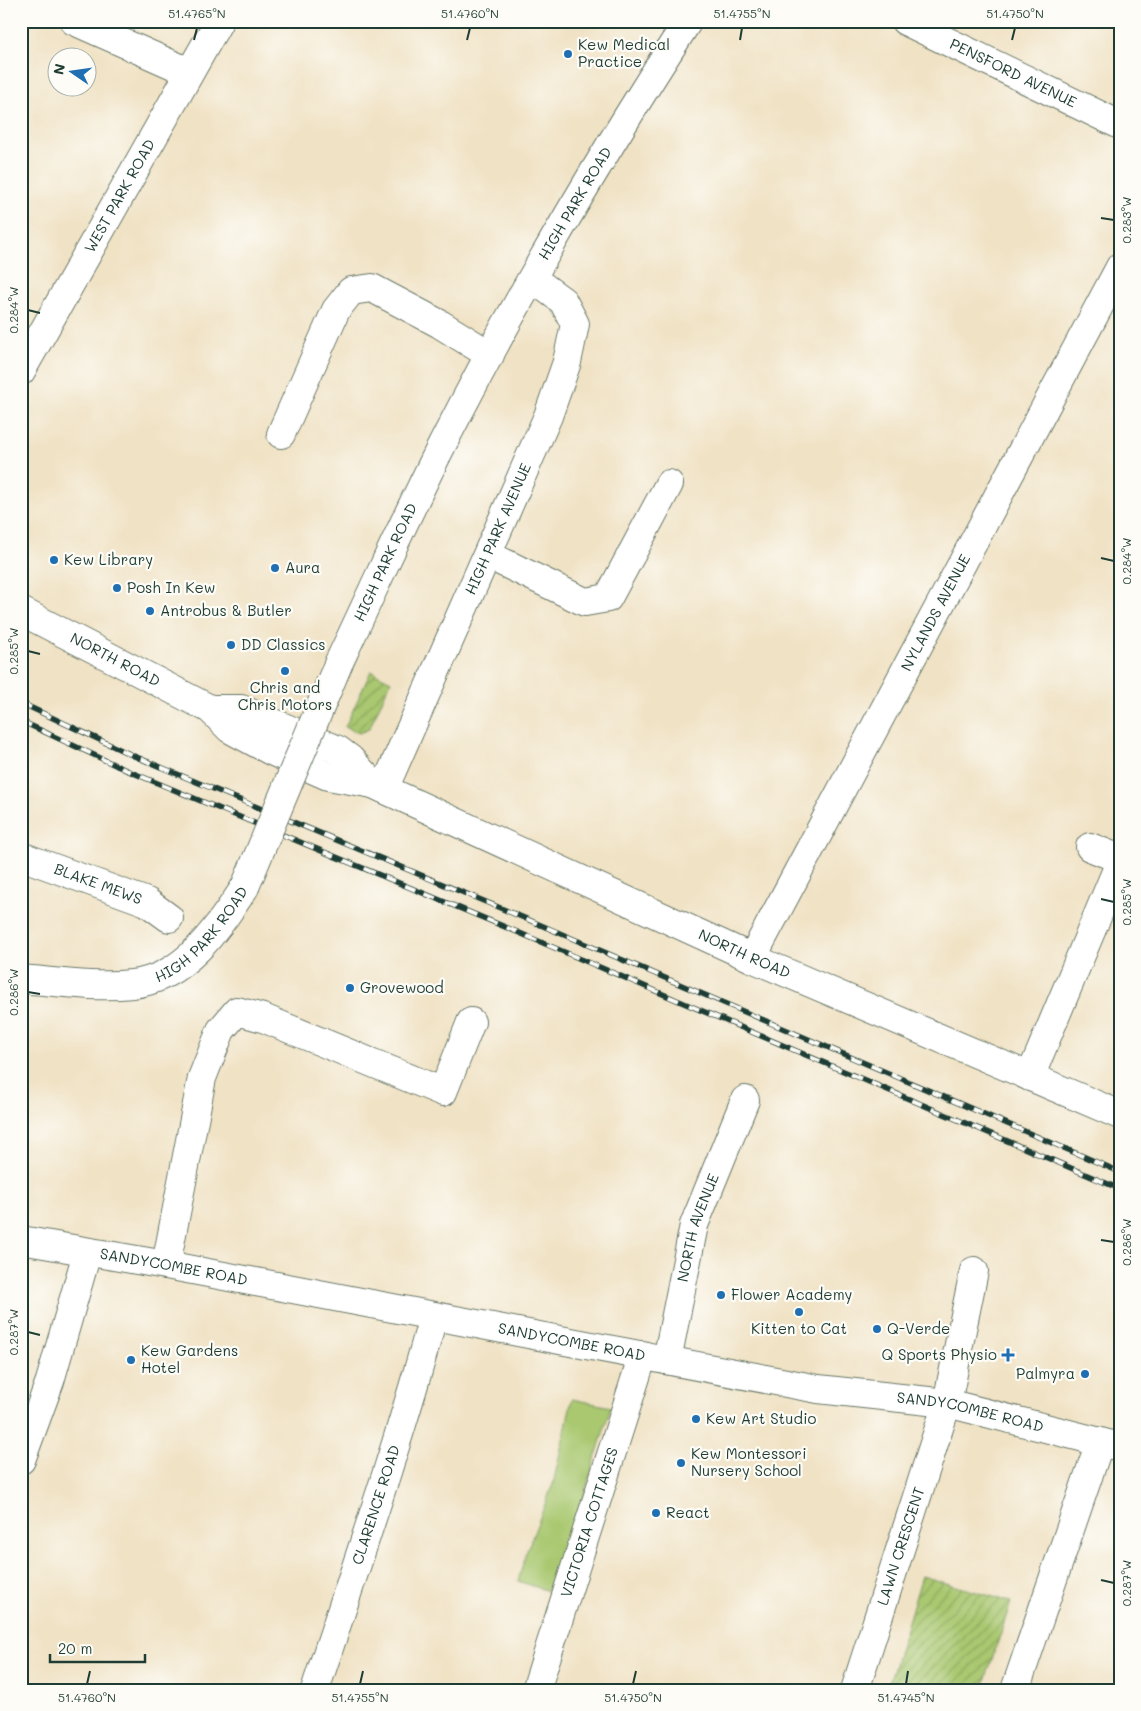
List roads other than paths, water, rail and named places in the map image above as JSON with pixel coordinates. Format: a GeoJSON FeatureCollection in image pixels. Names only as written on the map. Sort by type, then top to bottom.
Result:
{"type":"FeatureCollection","features":[{"type":"Feature","properties":{"kind":"street"},"geometry":{"type":"LineString","coordinates":[[74,21],[189,72]]}},
{"type":"Feature","properties":{"kind":"street","name":"WEST PARK ROAD"},"geometry":{"type":"LineString","coordinates":[[21,371],[219,21]]}},
{"type":"Feature","properties":{"kind":"street","name":"HIGH PARK ROAD"},"geometry":{"type":"LineString","coordinates":[[21,979],[93,985],[134,984],[159,977],[189,957],[220,925],[245,888],[340,662],[441,448],[490,355],[628,113],[688,21]]}},
{"type":"Feature","properties":{"kind":"street","name":"PENSFORD AVENUE"},"geometry":{"type":"LineString","coordinates":[[905,21],[1120,125]]}},
{"type":"Feature","properties":{"kind":"street","name":"NYLANDS AVENUE"},"geometry":{"type":"LineString","coordinates":[[752,958],[1120,266]]}},
{"type":"Feature","properties":{"kind":"street","name":"HIGH PARK AVENUE"},"geometry":{"type":"LineString","coordinates":[[378,786],[488,555],[548,416],[567,362],[575,324],[563,301],[533,279]]}},
{"type":"Feature","properties":{"kind":"street"},"geometry":{"type":"LineString","coordinates":[[281,434],[336,310],[351,291],[372,288],[440,324],[490,355]]}},
{"type":"Feature","properties":{"kind":"street"},"geometry":{"type":"LineString","coordinates":[[488,555],[585,602],[608,598],[669,484]]}},
{"type":"Feature","properties":{"kind":"street","name":"NORTH ROAD"},"geometry":{"type":"LineString","coordinates":[[21,611],[210,708],[241,709],[338,750],[378,786],[752,958],[1120,1116]]}},
{"type":"Feature","properties":{"kind":"street"},"geometry":{"type":"LineString","coordinates":[[1030,1077],[1120,861],[1090,846]]}},
{"type":"Feature","properties":{"kind":"street","name":"BLAKE MEWS"},"geometry":{"type":"LineString","coordinates":[[22,861],[147,902],[169,918]]}},
{"type":"Feature","properties":{"kind":"street"},"geometry":{"type":"LineString","coordinates":[[166,1265],[202,1078],[221,1030],[237,1011],[263,1018],[443,1092],[471,1022]]}},
{"type":"Feature","properties":{"kind":"street","name":"NORTH AVENUE"},"geometry":{"type":"LineString","coordinates":[[655,1358],[694,1225],[745,1100]]}},
{"type":"Feature","properties":{"kind":"street","name":"SANDYCOMBE ROAD"},"geometry":{"type":"LineString","coordinates":[[21,1240],[166,1265],[818,1389],[947,1403],[1110,1445]]}},
{"type":"Feature","properties":{"kind":"street"},"geometry":{"type":"LineString","coordinates":[[21,1460],[30,1414],[88,1253]]}},
{"type":"Feature","properties":{"kind":"street","name":"LAWN CRESCENT"},"geometry":{"type":"LineString","coordinates":[[855,1690],[947,1403],[974,1271]]}},
{"type":"Feature","properties":{"kind":"street","name":"CLARENCE ROAD"},"geometry":{"type":"LineString","coordinates":[[315,1690],[390,1466],[433,1317]]}},
{"type":"Feature","properties":{"kind":"street","name":"VICTORIA COTTAGES"},"geometry":{"type":"LineString","coordinates":[[536,1690],[655,1358]]}},
{"type":"Feature","properties":{"kind":"street"},"geometry":{"type":"LineString","coordinates":[[1015,1690],[1110,1445]]}},
{"type":"Feature","properties":{"kind":"railway"},"geometry":{"type":"LineString","coordinates":[[21,703],[134,756],[529,920],[1120,1172]]}},
{"type":"Feature","properties":{"kind":"railway"},"geometry":{"type":"LineString","coordinates":[[21,721],[126,770],[522,934],[1120,1189]]}},
{"type":"Feature","properties":{"kind":"place","name":"Kew Medical Practice"},"geometry":{"type":"Point","coordinates":[568,54]}},
{"type":"Feature","properties":{"kind":"place","name":"Kew Library"},"geometry":{"type":"Point","coordinates":[54,560]}},
{"type":"Feature","properties":{"kind":"place","name":"Aura"},"geometry":{"type":"Point","coordinates":[275,568]}},
{"type":"Feature","properties":{"kind":"place","name":"Posh In Kew"},"geometry":{"type":"Point","coordinates":[117,588]}},
{"type":"Feature","properties":{"kind":"place","name":"Antrobus & Butler"},"geometry":{"type":"Point","coordinates":[150,611]}},
{"type":"Feature","properties":{"kind":"place","name":"DD Classics"},"geometry":{"type":"Point","coordinates":[231,645]}},
{"type":"Feature","properties":{"kind":"place","name":"Chris and Chris Motors"},"geometry":{"type":"Point","coordinates":[285,671]}},
{"type":"Feature","properties":{"kind":"place","name":"Grovewood"},"geometry":{"type":"Point","coordinates":[350,988]}},
{"type":"Feature","properties":{"kind":"place","name":"Flower Academy"},"geometry":{"type":"Point","coordinates":[721,1295]}},
{"type":"Feature","properties":{"kind":"place","name":"Kitten to Cat"},"geometry":{"type":"Point","coordinates":[799,1312]}},
{"type":"Feature","properties":{"kind":"place","name":"Q-Verde"},"geometry":{"type":"Point","coordinates":[877,1329]}},
{"type":"Feature","properties":{"kind":"place","name":"Q Sports Physio"},"geometry":{"type":"Point","coordinates":[1008,1355]}},
{"type":"Feature","properties":{"kind":"place","name":"Kew Gardens Hotel"},"geometry":{"type":"Point","coordinates":[131,1360]}},
{"type":"Feature","properties":{"kind":"place","name":"Palmyra"},"geometry":{"type":"Point","coordinates":[1085,1374]}},
{"type":"Feature","properties":{"kind":"place","name":"Kew Art Studio"},"geometry":{"type":"Point","coordinates":[696,1419]}},
{"type":"Feature","properties":{"kind":"place","name":"Kew Montessori Nursery School"},"geometry":{"type":"Point","coordinates":[681,1463]}},
{"type":"Feature","properties":{"kind":"place","name":"React"},"geometry":{"type":"Point","coordinates":[656,1513]}}]}
